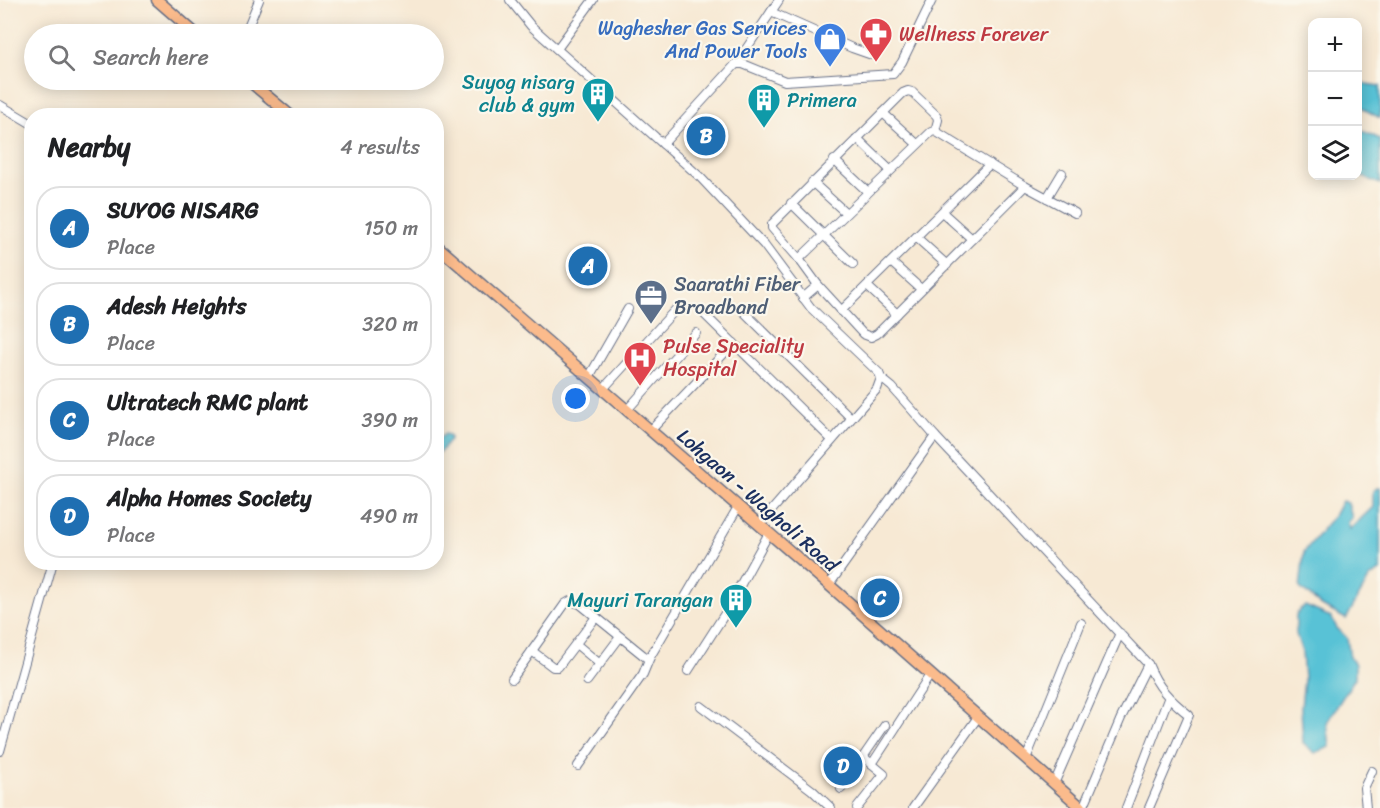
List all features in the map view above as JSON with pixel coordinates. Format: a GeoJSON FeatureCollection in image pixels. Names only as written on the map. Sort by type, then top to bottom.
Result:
{"type":"FeatureCollection","features":[{"type":"Feature","properties":{"kind":"main road"},"geometry":{"type":"LineString","coordinates":[[157,0],[185,24]]}},
{"type":"Feature","properties":{"kind":"main road"},"geometry":{"type":"LineString","coordinates":[[260,90],[281,108]]}},
{"type":"Feature","properties":{"kind":"main road","name":"Lohgaon - Wagholi Road"},"geometry":{"type":"LineString","coordinates":[[444,252],[829,585],[1082,808]]}},
{"type":"Feature","properties":{"kind":"street"},"geometry":{"type":"LineString","coordinates":[[249,24],[259,0]]}},
{"type":"Feature","properties":{"kind":"street"},"geometry":{"type":"LineString","coordinates":[[510,0],[531,26],[700,177],[742,221],[764,245],[803,298],[892,387],[1148,664],[1155,682],[1168,699],[1189,715],[1149,808]]}},
{"type":"Feature","properties":{"kind":"street"},"geometry":{"type":"LineString","coordinates":[[557,49],[593,0]]}},
{"type":"Feature","properties":{"kind":"street"},"geometry":{"type":"LineString","coordinates":[[663,144],[736,64],[779,0]]}},
{"type":"Feature","properties":{"kind":"street"},"geometry":{"type":"LineString","coordinates":[[736,64],[743,64],[785,81],[892,74],[902,62],[932,0]]}},
{"type":"Feature","properties":{"kind":"street"},"geometry":{"type":"LineString","coordinates":[[771,12],[873,55]]}},
{"type":"Feature","properties":{"kind":"street"},"geometry":{"type":"LineString","coordinates":[[935,131],[937,116],[912,92],[903,93],[774,219],[772,228],[818,285],[863,334],[871,337],[877,334],[1025,186]]}},
{"type":"Feature","properties":{"kind":"street"},"geometry":{"type":"LineString","coordinates":[[0,105],[24,119]]}},
{"type":"Feature","properties":{"kind":"street"},"geometry":{"type":"LineString","coordinates":[[883,113],[917,144]]}},
{"type":"Feature","properties":{"kind":"street"},"geometry":{"type":"LineString","coordinates":[[799,259],[917,144],[935,131]]}},
{"type":"Feature","properties":{"kind":"street"},"geometry":{"type":"LineString","coordinates":[[935,131],[1025,186],[1075,213]]}},
{"type":"Feature","properties":{"kind":"street"},"geometry":{"type":"LineString","coordinates":[[857,138],[891,170]]}},
{"type":"Feature","properties":{"kind":"street"},"geometry":{"type":"LineString","coordinates":[[834,160],[868,192]]}},
{"type":"Feature","properties":{"kind":"street"},"geometry":{"type":"LineString","coordinates":[[841,311],[990,165]]}},
{"type":"Feature","properties":{"kind":"street"},"geometry":{"type":"LineString","coordinates":[[1047,198],[1062,173]]}},
{"type":"Feature","properties":{"kind":"street"},"geometry":{"type":"LineString","coordinates":[[812,182],[846,213]]}},
{"type":"Feature","properties":{"kind":"street"},"geometry":{"type":"LineString","coordinates":[[791,203],[853,264]]}},
{"type":"Feature","properties":{"kind":"street"},"geometry":{"type":"LineString","coordinates":[[942,212],[972,239]]}},
{"type":"Feature","properties":{"kind":"street"},"geometry":{"type":"LineString","coordinates":[[916,237],[947,265]]}},
{"type":"Feature","properties":{"kind":"street"},"geometry":{"type":"LineString","coordinates":[[891,262],[921,289]]}},
{"type":"Feature","properties":{"kind":"street"},"geometry":{"type":"LineString","coordinates":[[803,298],[818,285]]}},
{"type":"Feature","properties":{"kind":"street"},"geometry":{"type":"LineString","coordinates":[[867,286],[897,314]]}},
{"type":"Feature","properties":{"kind":"street"},"geometry":{"type":"LineString","coordinates":[[740,307],[851,418]]}},
{"type":"Feature","properties":{"kind":"street"},"geometry":{"type":"LineString","coordinates":[[589,376],[628,309]]}},
{"type":"Feature","properties":{"kind":"street"},"geometry":{"type":"LineString","coordinates":[[603,389],[676,309]]}},
{"type":"Feature","properties":{"kind":"street"},"geometry":{"type":"LineString","coordinates":[[705,315],[832,440]]}},
{"type":"Feature","properties":{"kind":"street"},"geometry":{"type":"LineString","coordinates":[[627,410],[696,333]]}},
{"type":"Feature","properties":{"kind":"street"},"geometry":{"type":"LineString","coordinates":[[650,431],[734,343]]}},
{"type":"Feature","properties":{"kind":"street"},"geometry":{"type":"LineString","coordinates":[[759,525],[877,389],[881,378]]}},
{"type":"Feature","properties":{"kind":"street"},"geometry":{"type":"LineString","coordinates":[[829,585],[935,436]]}},
{"type":"Feature","properties":{"kind":"street"},"geometry":{"type":"LineString","coordinates":[[578,766],[643,674],[650,657],[738,507]]}},
{"type":"Feature","properties":{"kind":"street"},"geometry":{"type":"LineString","coordinates":[[688,671],[724,615],[769,533]]}},
{"type":"Feature","properties":{"kind":"street"},"geometry":{"type":"LineString","coordinates":[[0,752],[52,570]]}},
{"type":"Feature","properties":{"kind":"street"},"geometry":{"type":"LineString","coordinates":[[512,679],[565,604],[570,601],[580,604],[646,658],[650,657]]}},
{"type":"Feature","properties":{"kind":"street"},"geometry":{"type":"LineString","coordinates":[[532,651],[556,668],[561,665],[596,617]]}},
{"type":"Feature","properties":{"kind":"street"},"geometry":{"type":"LineString","coordinates":[[1026,759],[1081,623]]}},
{"type":"Feature","properties":{"kind":"street"},"geometry":{"type":"LineString","coordinates":[[1054,784],[1119,633]]}},
{"type":"Feature","properties":{"kind":"street"},"geometry":{"type":"LineString","coordinates":[[587,681],[621,637]]}},
{"type":"Feature","properties":{"kind":"street"},"geometry":{"type":"LineString","coordinates":[[576,644],[600,664]]}},
{"type":"Feature","properties":{"kind":"street"},"geometry":{"type":"LineString","coordinates":[[1082,808],[1121,718],[1148,664]]}},
{"type":"Feature","properties":{"kind":"street"},"geometry":{"type":"LineString","coordinates":[[872,764],[930,675]]}},
{"type":"Feature","properties":{"kind":"street"},"geometry":{"type":"LineString","coordinates":[[1126,808],[1168,699]]}},
{"type":"Feature","properties":{"kind":"street"},"geometry":{"type":"LineString","coordinates":[[701,706],[812,790],[831,808]]}},
{"type":"Feature","properties":{"kind":"street"},"geometry":{"type":"LineString","coordinates":[[913,808],[978,717]]}},
{"type":"Feature","properties":{"kind":"street"},"geometry":{"type":"LineString","coordinates":[[841,789],[885,725]]}},
{"type":"Feature","properties":{"kind":"street"},"geometry":{"type":"LineString","coordinates":[[857,808],[884,774],[863,757]]}},
{"type":"Feature","properties":{"kind":"street"},"geometry":{"type":"LineString","coordinates":[[1366,808],[1364,788],[1372,771]]}},
{"type":"Feature","properties":{"kind":"water"},"geometry":{"type":"Polygon","coordinates":[[[1362,84],[1380,86],[1380,118],[1362,108],[1362,84]]]}},
{"type":"Feature","properties":{"kind":"water"},"geometry":{"type":"Polygon","coordinates":[[[1362,131],[1380,139],[1380,184],[1362,177],[1362,131]]]}},
{"type":"Feature","properties":{"kind":"water"},"geometry":{"type":"Polygon","coordinates":[[[444,435],[449,435],[450,439],[444,448],[444,435]]]}},
{"type":"Feature","properties":{"kind":"water"},"geometry":{"type":"Polygon","coordinates":[[[1380,488],[1380,571],[1370,577],[1346,619],[1322,606],[1300,588],[1304,552],[1335,514],[1342,501],[1348,503],[1352,518],[1348,522],[1350,529],[1373,507],[1373,491],[1380,488]]]}},
{"type":"Feature","properties":{"kind":"water"},"geometry":{"type":"Polygon","coordinates":[[[1305,606],[1331,617],[1337,628],[1347,638],[1350,657],[1355,665],[1355,678],[1327,722],[1330,747],[1315,753],[1303,743],[1301,708],[1304,679],[1302,652],[1296,634],[1296,616],[1305,606]]]}},
{"type":"Feature","properties":{"kind":"place","name":"Wellness Forever"},"geometry":{"type":"Point","coordinates":[876,63]}},
{"type":"Feature","properties":{"kind":"place","name":"Waghesher Gas Services And Power Tools"},"geometry":{"type":"Point","coordinates":[830,68]}},
{"type":"Feature","properties":{"kind":"place","name":"Suyog nisarg club & gym"},"geometry":{"type":"Point","coordinates":[598,123]}},
{"type":"Feature","properties":{"kind":"place","name":"Primera"},"geometry":{"type":"Point","coordinates":[764,129]}},
{"type":"Feature","properties":{"kind":"place","name":"Adesh Heights"},"geometry":{"type":"Point","coordinates":[706,136]}},
{"type":"Feature","properties":{"kind":"place","name":"SUYOG NISARG"},"geometry":{"type":"Point","coordinates":[588,266]}},
{"type":"Feature","properties":{"kind":"place","name":"Saarathi Fiber Broadband"},"geometry":{"type":"Point","coordinates":[651,325]}},
{"type":"Feature","properties":{"kind":"place","name":"Pulse Speciality Hospital"},"geometry":{"type":"Point","coordinates":[640,387]}},
{"type":"Feature","properties":{"kind":"place","name":"Ultratech RMC plant"},"geometry":{"type":"Point","coordinates":[880,598]}},
{"type":"Feature","properties":{"kind":"place","name":"Mayuri Tarangan"},"geometry":{"type":"Point","coordinates":[736,629]}},
{"type":"Feature","properties":{"kind":"place","name":"Alpha Homes Society"},"geometry":{"type":"Point","coordinates":[843,766]}}]}
